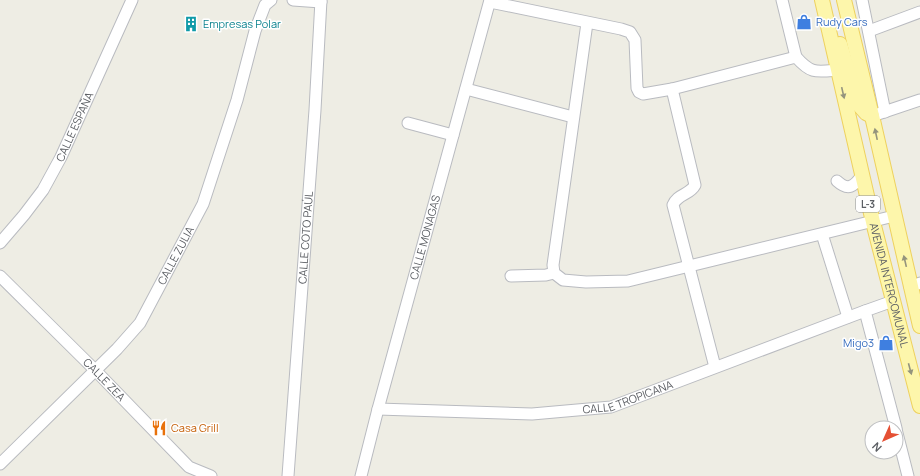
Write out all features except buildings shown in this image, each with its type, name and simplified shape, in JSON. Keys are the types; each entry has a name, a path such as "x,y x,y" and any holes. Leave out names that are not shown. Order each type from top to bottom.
{"main road":[{"name":"AVENIDA INTERCOMUNAL","path":"822,0 873,222 920,406"},
{"name":"AVENIDA INTERCOMUNAL","path":"844,0 879,114 894,216 915,285 920,326"},
{"path":"827,22 840,44 858,104 866,114 879,114"}],"street":[{"name":"CALLE ESPAÑA","path":"0,243 24,216 43,190 57,164 132,0"},
{"name":"CALLE ZULIA","path":"0,464 94,369 117,349 140,323 203,204 237,100 255,31 265,5 271,0"},
{"path":"293,0 321,1"},
{"path":"782,0 796,57 806,73 837,70"},
{"path":"862,0 869,31 879,114 920,100"},
{"name":"CALLE COTO PAÚL","path":"288,476 315,110 321,1"},
{"path":"490,1 630,32 635,40 637,88 639,92 643,94 672,89 796,57"},
{"name":"CALLE MONAGAS","path":"360,476 490,1"},
{"path":"869,31 920,12"},
{"path":"586,23 553,265 554,273 563,280 628,281 894,216"},
{"path":"466,89 573,117"},
{"path":"672,89 695,185 692,190 675,200 673,205 715,367"},
{"path":"408,123 453,135"},
{"path":"837,181 845,187 849,187 857,182 862,175"},
{"path":"822,234 848,317"},
{"path":"511,276 546,275 554,273"},
{"name":"CALLE ZEA","path":"0,276 94,369 188,472 211,476"},
{"name":"CALLE TROPICANA","path":"378,409 532,414 611,407 893,301"},
{"path":"865,311 894,420"},
{"path":"904,460 908,476"}],"place":[{"name":"Rudy Cars","path":"804,22"},
{"name":"Empresas Polar","path":"191,24"},
{"name":"Migo3","path":"886,343"},
{"name":"Casa Grill","path":"159,428"}]}
